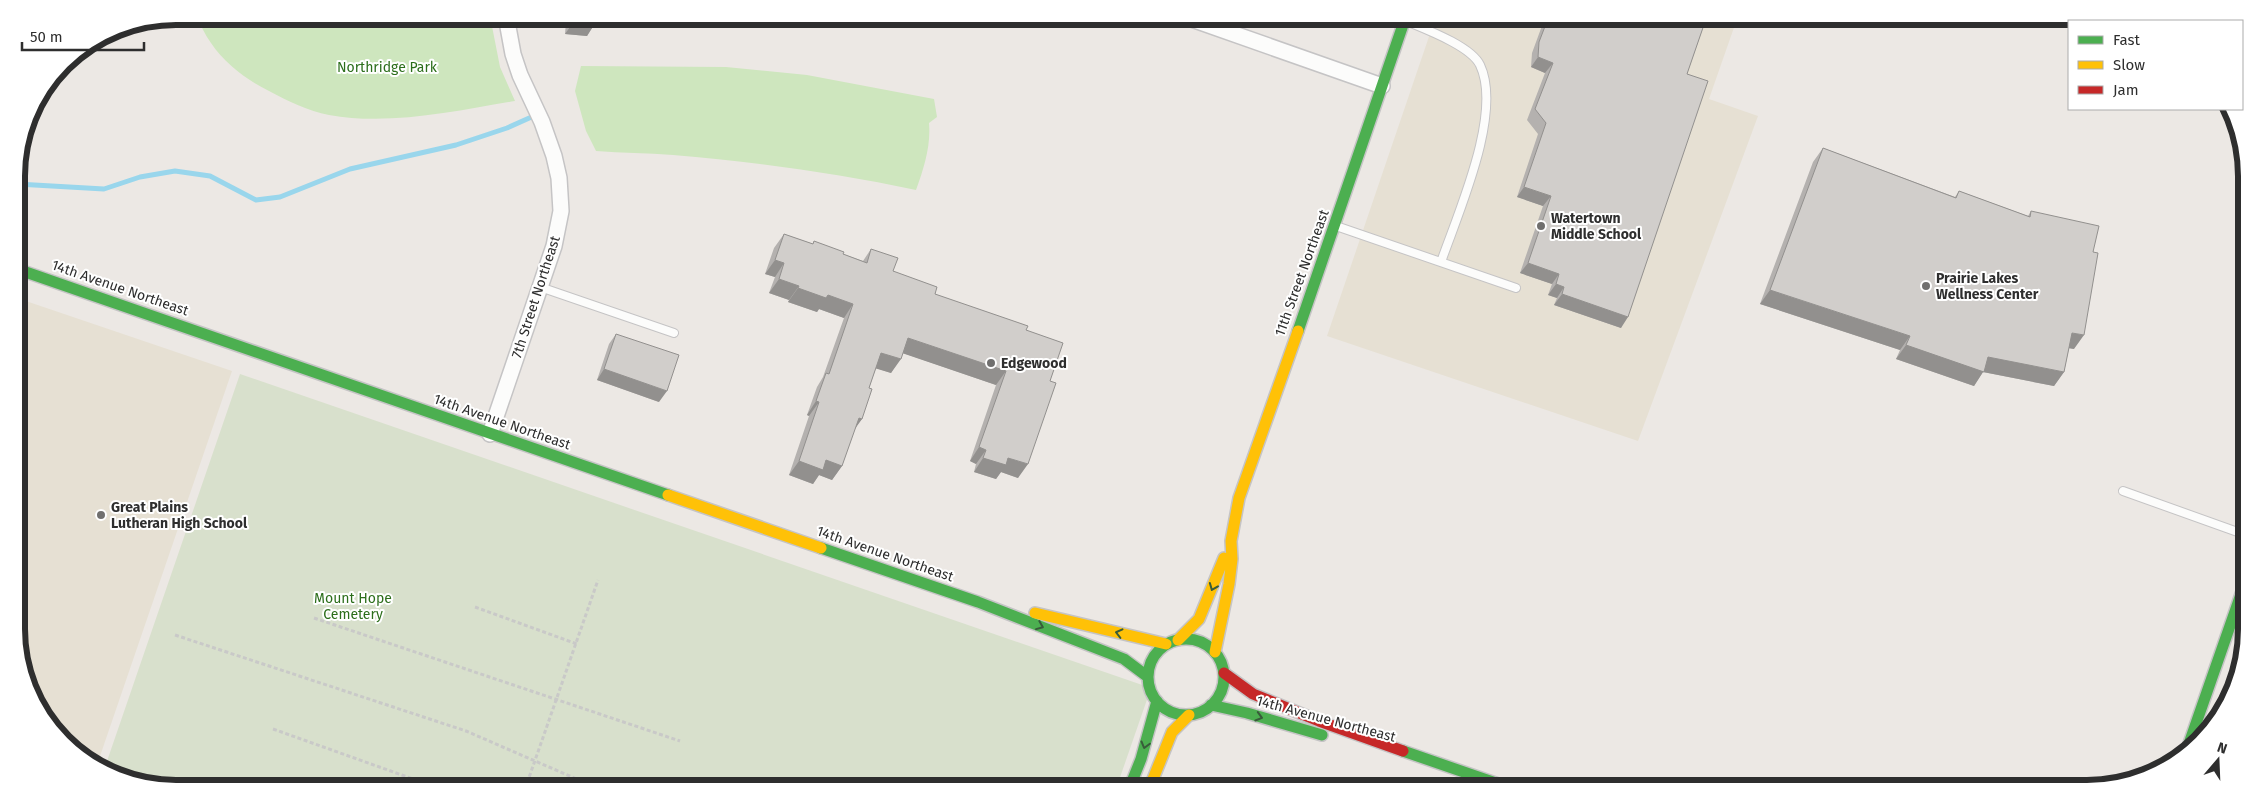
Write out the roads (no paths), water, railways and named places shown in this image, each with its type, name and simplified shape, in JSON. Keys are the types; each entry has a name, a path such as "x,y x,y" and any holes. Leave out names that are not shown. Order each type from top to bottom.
{"main road":[{"name":"11th Street Northeast","path":"1178,640 1199,619 1231,541 1239,498 1260,432 1335,225 1403,25"},
{"name":"14th Avenue Northeast","path":"25,271 490,434 978,602 1124,660 1148,677"},
{"name":"11th Street Northeast","path":"1215,652 1229,584 1232,559 1231,541"},
{"name":"14th Avenue Northeast","path":"978,602 1071,621 1166,644"},
{"path":"2190,740 2238,603"},
{"path":"1178,640 1198,641 1215,652 1221,662 1224,673 1224,685 1219,696 1211,706 1201,712 1177,714 1166,709 1150,689 1148,677 1150,664 1156,653 1166,644 1178,640"},
{"name":"14th Avenue Northeast","path":"1224,673 1253,694 1319,721 1488,780"},
{"path":"1133,780 1141,759 1157,700"},
{"name":"14th Avenue Northeast","path":"1211,706 1246,713 1335,739 1432,761"},
{"path":"1153,780 1172,732 1189,714"}],"street":[{"name":"7th Street Northeast","path":"490,434 540,287 558,228 561,211 559,178 549,138 520,75 513,54 508,25"},
{"path":"1209,25 1382,86"}],"lane":[{"path":"1420,25 1455,42 1480,64 1487,98 1485,128 1479,150 1442,262"},
{"path":"1335,225 1516,288"},
{"path":"540,287 674,333"},
{"path":"2123,491 2238,532"}],"waterway":[{"path":"25,184 104,189 140,177 175,171 210,176 256,200 280,197 350,169 456,145 507,128 536,115"}],"place":[{"name":"Watertown Middle School","path":"1541,226"},
{"name":"Prairie Lakes Wellness Center","path":"1926,286"},
{"name":"Edgewood","path":"991,363"},
{"name":"Great Plains Lutheran High School","path":"101,515"}],"park label":[{"name":"Northridge Park","path":"387,67"},
{"name":"Mount Hope Cemetery","path":"353,606"}]}
